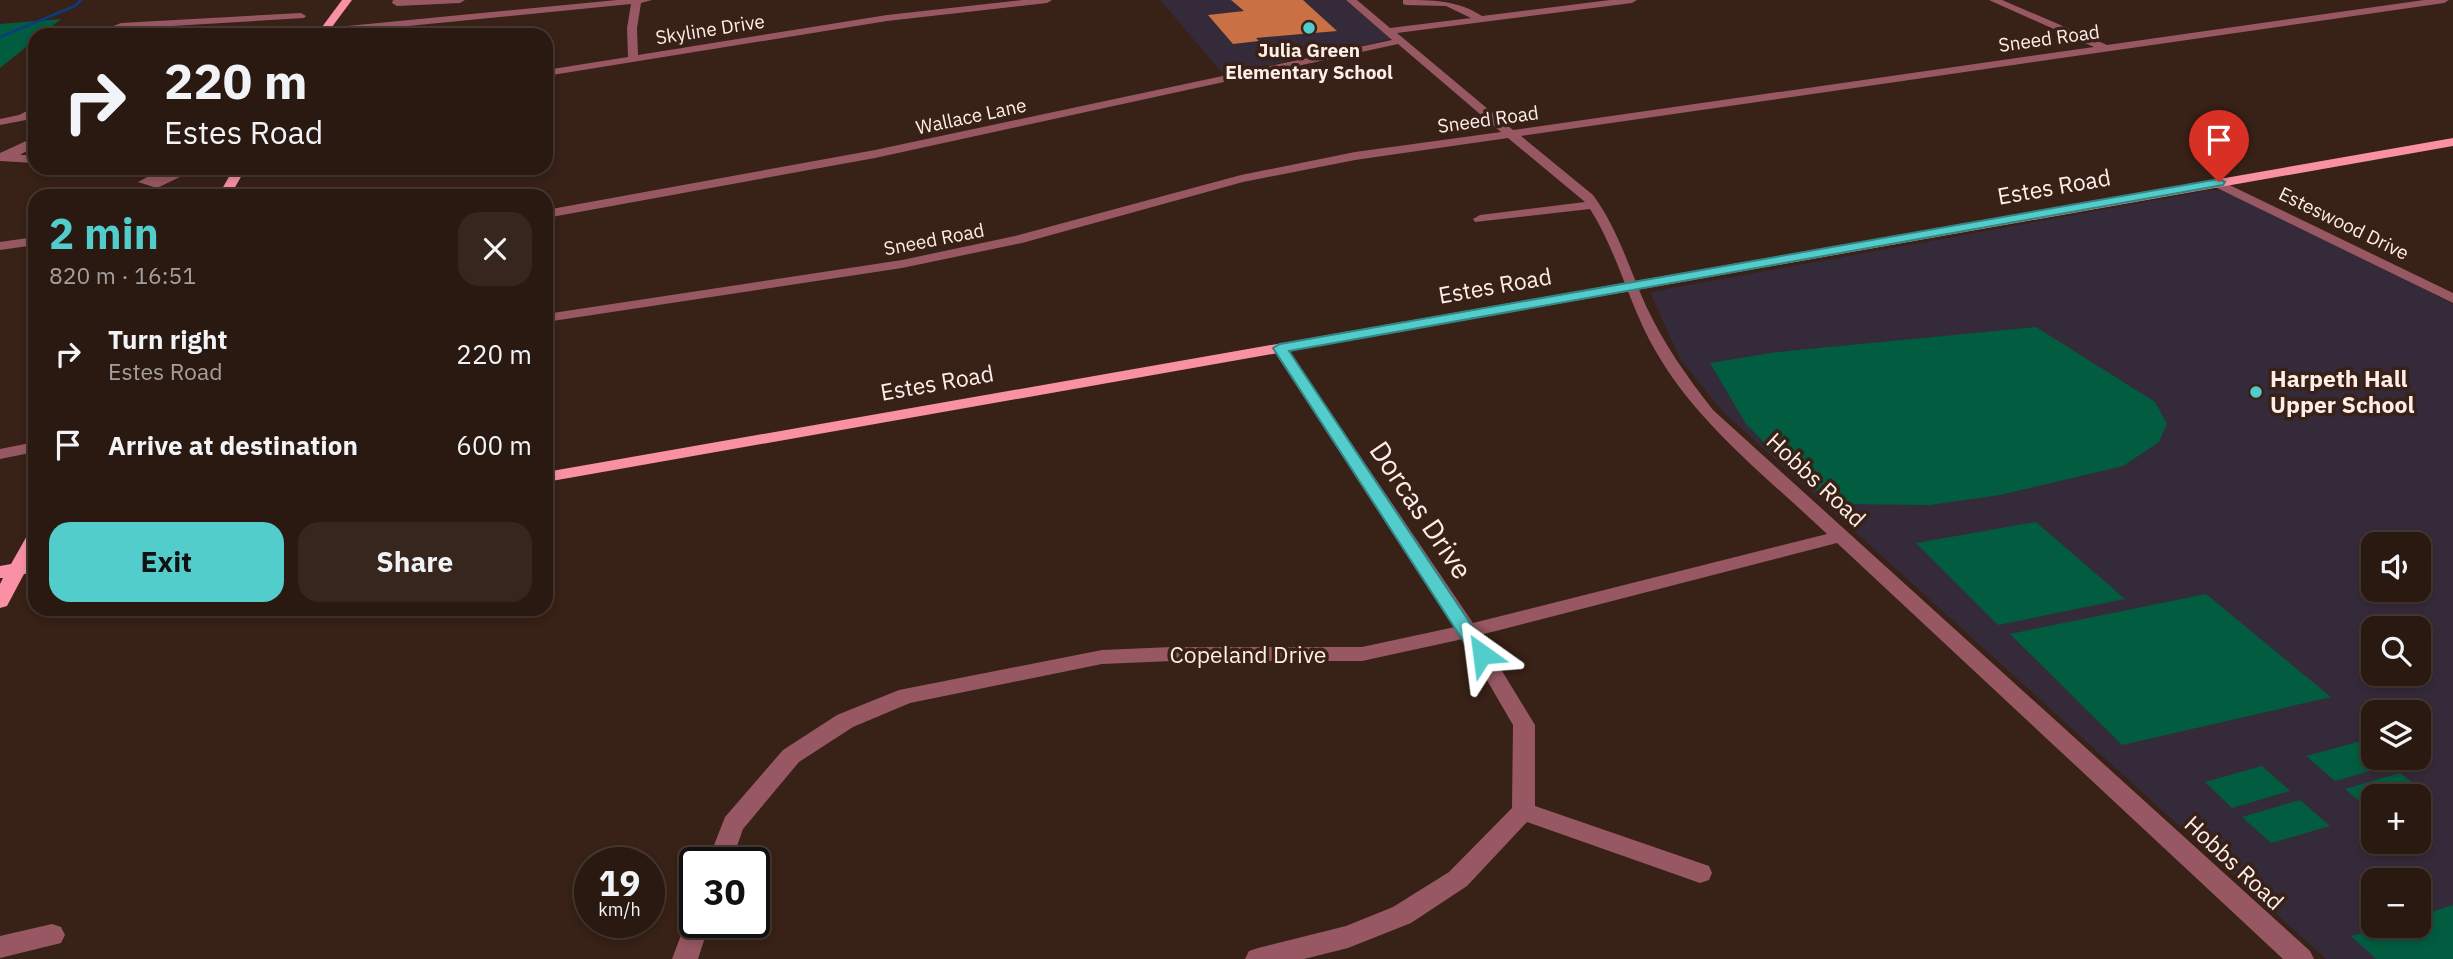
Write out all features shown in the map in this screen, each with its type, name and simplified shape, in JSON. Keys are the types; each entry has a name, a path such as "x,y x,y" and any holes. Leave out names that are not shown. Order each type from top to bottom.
{"main road":[{"path":"326,28 346,0"},
{"name":"Estes Road","path":"553,476 2453,142"},
{"path":"0,572 27,568"},
{"path":"0,601 27,568"}],"street":[{"path":"398,0 397,4 408,5 460,0"},
{"path":"373,28 648,0"},
{"name":"Skyline Drive","path":"553,72 887,18 1047,0"},
{"name":"Hobbs Road","path":"1351,0 1512,132 1593,205 1605,219 1657,345 1678,379 1707,412 2301,959"},
{"name":"Wallace Lane","path":"553,213 874,154 1479,19 1632,0"},
{"path":"1994,0 2105,48"},
{"name":"Sneed Road","path":"553,317 902,264 1017,240 1277,170 1512,132 2444,0"},
{"path":"1406,2 1449,1 1471,9 1479,19"},
{"path":"633,59 632,29 636,2"},
{"path":"153,28 181,22 195,24 301,16"},
{"path":"0,113 28,111"},
{"path":"0,122 28,114"},
{"path":"3,157 28,144"},
{"path":"3,157 28,159"},
{"name":"Esteswood Drive","path":"2217,183 2453,299"},
{"path":"1480,219 1593,205"},
{"path":"0,246 28,242"},
{"name":"Dorcas Drive","path":"1280,348 1468,631 1524,725 1523,811"},
{"path":"0,454 28,448"},
{"name":"Copeland Drive","path":"725,847 733,824 792,756 845,721 906,696 1102,657 1362,654 1468,631 1841,536"},
{"path":"1258,959 1348,937 1402,915 1458,879 1523,811 1700,873"},
{"path":"0,947 52,935"},
{"path":"685,959 692,938"}],"shaded area":[{"path":"1160,0 1345,0 1391,39 1224,75"},
{"path":"2211,190 2224,191 2295,224 2453,304 2453,959 2326,959 1723,412 1680,359 1650,292"}],"green space":[{"path":"61,19 50,28 28,28 28,46 0,68 0,24"},
{"path":"2036,327 2155,402 2167,424 2159,442 2123,466 2000,495 1930,505 1836,504 1798,477 1746,424 1710,363 1777,352"},
{"path":"2036,522 2125,599 1998,625 1916,543"},
{"path":"2206,594 2331,697 2122,745 2010,634"},
{"path":"2361,741 2361,770 2373,770 2335,781 2306,756"},
{"path":"2262,766 2290,791 2232,808 2205,782"},
{"path":"2400,773 2414,784 2362,784"},
{"path":"2361,784 2361,803 2345,789"},
{"path":"2300,800 2330,826 2271,843 2242,817"},
{"path":"2453,905 2453,959 2376,959 2351,936 2361,933 2361,938 2431,938 2431,912"}],"building":[{"name":"Julia Green Elementary School","path":"1231,0 1303,0 1337,31 1256,38 1259,41 1233,44 1208,15 1244,11"}],"waterway":[{"path":"0,37 75,6 81,0"}],"place":[{"name":"Julia Green Elementary School","path":"1309,28"},
{"name":"Harpeth Hall Upper School","path":"2256,392"}],"route":[{"path":"1482,654 1280,348 2219,182"}]}
